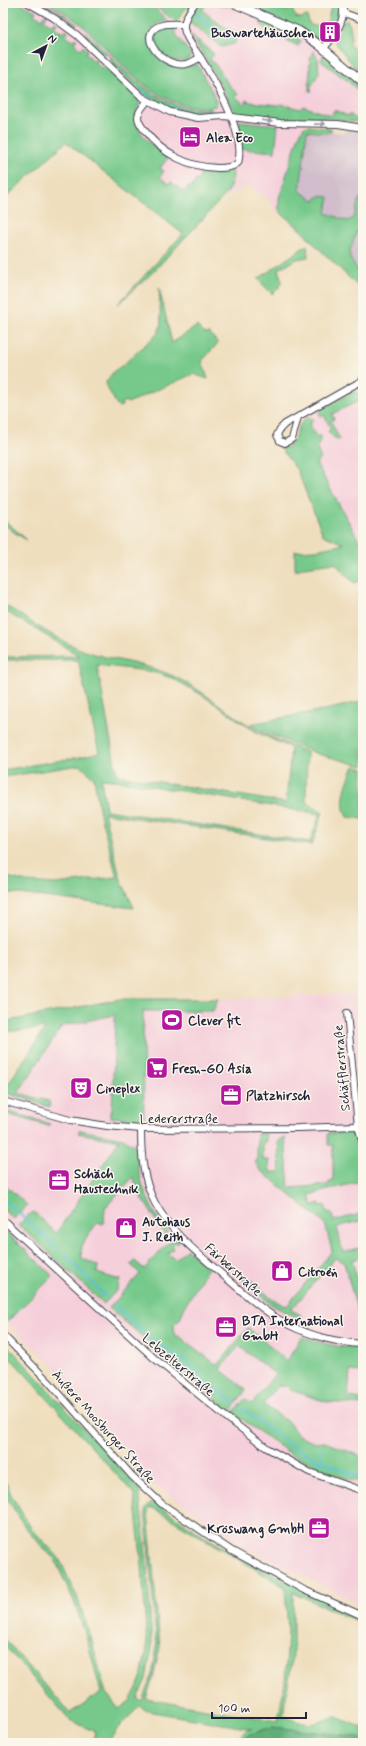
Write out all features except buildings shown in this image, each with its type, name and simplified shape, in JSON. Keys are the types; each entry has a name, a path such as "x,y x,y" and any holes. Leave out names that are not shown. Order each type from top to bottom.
{"main road":[{"path":"233,3 289,26 308,37 324,48 363,82"}],"street":[{"path":"28,3 54,18 77,35 128,85 147,101 163,109 184,116 198,118 220,116 280,124 338,124 363,128"},
{"path":"324,48 334,35 344,13 342,3"},
{"path":"147,101 138,117 140,123 155,142 171,155 200,166 228,167 235,165 238,162 237,140 231,117 220,91 188,39 184,24 192,7"},
{"path":"344,13 363,20"},
{"path":"184,24 163,24 156,28 151,36 152,48 162,59 180,65 188,64 200,58"},
{"path":"298,417 363,380"},
{"name":"Schäfflerstraße","path":"348,1013 358,1126 363,1144"},
{"name":"Ledererstraße","path":"3,1101 70,1120 107,1126 141,1129 358,1126"},
{"name":"Färberstraße","path":"141,1129 142,1158 146,1182 161,1213 175,1231 268,1313 299,1329 333,1339 363,1344"},
{"name":"Lebzelterstraße","path":"3,1220 149,1353 226,1417 267,1448 309,1472 363,1491"},
{"name":"Äußere Moosburger Straße","path":"3,1335 49,1382 132,1476 162,1504 244,1557 304,1590 363,1616"}],"shaded area":[{"path":"9,3 151,3 190,34 192,13 200,3 221,3 286,28 309,41 363,88 363,123 338,119 308,118 298,138 279,198 279,210 277,212 267,198 248,186 219,201 172,201"},
{"path":"305,127 332,128 333,132 344,133 347,128 363,132 363,291 279,211"},
{"path":"363,385 363,543 351,547 298,426 309,416"},
{"path":"335,994 363,995 363,1606 249,1549 153,1484 60,1373 3,1319 3,1090 45,1027 120,999 218,999"}],"green space":[{"path":"3,3 19,3 36,11 34,15 42,19 44,15 47,17 44,20 52,25 54,22 57,23 54,27 63,33 66,30 68,32 66,35 72,41 75,38 77,39 74,43 81,49 84,46 88,50 85,53 93,60 96,57 98,59 95,62 101,68 104,65 139,98 136,116 139,129 152,145 168,158 160,168 164,171 160,177 169,184 171,182 184,192 188,186 191,188 196,180 198,181 203,168 232,169 233,177 228,192 152,273 117,305 183,234 66,142 3,200"},
{"path":"43,3 47,4 56,9 77,25 70,25 69,24 71,21 62,14 59,17 57,16 59,12 52,7 50,11 47,9 48,6"},
{"path":"50,3 149,3 168,21 155,26 148,39 155,54 166,63 173,65 181,66 197,64 213,93 217,105 207,108 180,104 149,88 122,65 81,24"},
{"path":"151,3 190,3 176,22"},
{"path":"200,3 208,3 202,10 221,25 239,34 234,44 221,47 190,22 192,13"},
{"path":"208,3 221,3 228,7"},
{"path":"241,3 268,3 286,11 291,4 295,6 293,12 296,17 301,18 307,16 310,25 325,27 332,3 339,5 341,8 333,31 330,30 328,33 331,35 320,40"},
{"path":"260,18 283,27 293,33 301,41 298,46 261,25"},
{"path":"347,20 351,32 350,45 361,58 363,75 355,68 335,42 343,22"},
{"path":"173,26 177,36 192,56 186,61 176,61 166,57 158,49 153,39 153,35 156,31 162,27"},
{"path":"85,32 141,85 157,96 173,104 191,108 211,109 213,113 206,114 206,110 199,110 199,114 172,108 149,96 139,89 109,61 111,58 105,52 102,55 87,40"},
{"path":"190,34 214,54 210,59 234,91 238,94 236,97 244,104 247,100 250,102 281,104 300,109 303,106 331,116 334,110 348,116 349,114 363,123 338,119 308,118 306,121 280,121 235,113 217,78"},
{"path":"313,51 318,59 319,73 310,88 312,91 309,91 310,59"},
{"path":"327,55 363,88 363,94 321,61 322,57"},
{"path":"239,121 278,125 275,152 241,149 236,124"},
{"path":"308,126 332,129 327,133 307,131 300,191 313,200 316,200 319,196 329,197 326,213 347,221 354,218 359,199 362,198 363,194 363,206 358,222 359,225 350,251 350,258 363,279 363,293 357,285 309,239 301,229 279,210 279,198 298,138 303,128"},
{"path":"215,134 220,139 215,144 210,139"},
{"path":"307,245 308,257 297,259 278,269 282,281 278,289 272,294 258,279"},
{"path":"159,288 172,343 197,326 205,334 209,333 218,343 202,361 208,379 193,374 130,402 127,403 126,401 121,403 122,406 118,407 107,387 106,382 114,371 123,365 158,333 161,325"},
{"path":"352,392 357,392 363,399 363,404 361,400 332,414 334,419 331,421 340,440 333,437 329,433 328,431 331,429 324,415 321,417 319,412"},
{"path":"309,416 313,421 309,423 316,437 320,435 321,437 317,449 321,459 316,463 361,544 363,543 363,580 354,583 335,563 304,567 295,571 295,551 316,550 344,544 323,535 297,470 279,446 285,448 291,444 299,426"},
{"path":"3,519 27,540 15,533 3,523"},
{"path":"3,604 53,636 85,651 152,668 173,676 202,692 254,728 277,740 307,752 306,801 323,812 312,845 104,813 121,880 134,908 3,892 3,876 27,882 55,884 117,877 100,814 94,778 80,765 3,777 3,770 80,757 99,752 78,660 3,660 3,657 80,656 3,609","holes":["97,665 148,671 172,678 202,695 256,732 291,748 286,803 117,775","101,779 115,780 320,814 310,842 106,810"]},
{"path":"363,701 363,766 318,754 267,733 250,724 334,708"},
{"path":"354,766 363,769 363,819 347,817 344,811 343,805 345,792"},
{"path":"120,999 218,999 213,1011 143,1011 144,1120 110,1117 110,1111 112,1111 115,1015 62,1026 18,1093 49,1101 50,1107 3,1092 45,1028 3,1032 3,1022"},
{"path":"3,1110 50,1124 49,1126 3,1113"},
{"path":"341,1129 353,1132 360,1142 363,1158 363,1188 360,1189 358,1182 309,1195 312,1205 320,1203 320,1206 325,1205 327,1213 331,1212 334,1221 363,1213 361,1221 337,1227 343,1252 363,1247 363,1257 352,1260 361,1293 363,1292 363,1331 344,1263 335,1258 291,1310 301,1315 299,1319 272,1305 243,1281 246,1276 273,1300 287,1306 332,1251 325,1224 259,1169 255,1163 257,1160 257,1134 266,1134 266,1141 263,1142 263,1160 269,1160 270,1172 280,1172 278,1141 285,1137 289,1188 328,1185 329,1182 333,1182 333,1145 328,1145 328,1133 337,1133"},
{"path":"80,1130 123,1138 137,1147 137,1158 141,1181 145,1192 155,1214 169,1232 165,1235 139,1193 133,1177 105,1208 104,1223 102,1224 98,1222 83,1243 81,1253 82,1258 98,1266 97,1273 120,1280 117,1290 104,1304 19,1225 27,1216 34,1212 56,1233 119,1141 78,1133"},
{"path":"3,1183 27,1205 14,1219 3,1210"},
{"path":"3,1229 53,1276 7,1322 3,1319"},
{"path":"174,1237 179,1241 178,1244 175,1242 172,1245 174,1248 168,1253 175,1260 187,1249 208,1268 185,1306 180,1319 174,1325 173,1330 175,1335 180,1337 217,1365 248,1328 287,1361 301,1337 336,1346 363,1348 363,1372 350,1371 348,1397 363,1399 363,1405 327,1402 290,1390 285,1385 283,1387 278,1386 263,1404 289,1423 297,1434 305,1439 315,1443 325,1442 363,1457 363,1483 338,1476 291,1454 234,1414 233,1412 245,1399 252,1404 275,1374 239,1346 220,1369 246,1390 231,1410 228,1410 109,1308 140,1274 131,1265 135,1261 144,1269"},
{"path":"3,1340 139,1489 147,1565 152,1647 146,1679 137,1699 142,1701 152,1674 157,1647 145,1510 150,1503 154,1502 202,1535 251,1563 343,1610 363,1618 363,1623 293,1592 293,1654 283,1716 309,1724 320,1722 334,1716 363,1728 363,1738 272,1727 248,1735 240,1743 233,1743 245,1731 252,1729 147,1711 140,1706 118,1728 108,1743 92,1743 95,1732 70,1720 3,1644 3,1637 70,1713 101,1692 86,1636 73,1599 55,1560 27,1530 5,1495 3,1480 8,1485 10,1493 31,1528 59,1558 77,1597 90,1634 106,1693 119,1709 130,1701 137,1688 141,1678 147,1647 142,1566 134,1494 17,1365 3,1352","holes":["151,1507 285,1587 288,1632 285,1682 278,1721 146,1699 154,1674 160,1647 148,1511"]},
{"path":"272,1727 359,1737 363,1738 363,1743 240,1743 248,1735"}],"waterway":[{"path":"35,3 69,24 104,57"},
{"path":"184,3 215,30 228,38 236,40"},
{"path":"138,89 150,98"},
{"path":"161,104 181,112"},
{"path":"188,113 206,114"},
{"path":"280,122 281,116"},
{"path":"3,1199 57,1248"},
{"path":"65,1255 106,1297"},
{"path":"116,1306 144,1333 187,1363 204,1380 234,1403"},
{"path":"241,1408 290,1445 323,1462 363,1478"},
{"path":"320,1450 322,1460"},
{"path":"362,1477 363,1471"}],"place":[{"name":"Buswartehäuschen","path":"330,32"},
{"name":"Alea Eco","path":"190,137"},
{"name":"Clever fit","path":"172,1020"},
{"name":"Fresh-GO Asia","path":"157,1068"},
{"name":"Cineplex","path":"81,1088"},
{"name":"Platzhirsch","path":"231,1095"},
{"name":"Schäch Haustechnik","path":"59,1180"},
{"name":"Autohaus J. Reith","path":"126,1228"},
{"name":"Citroën","path":"282,1271"},
{"name":"BTA International GmbH","path":"226,1327"},
{"name":"Kröswang GmbH","path":"319,1528"}]}
